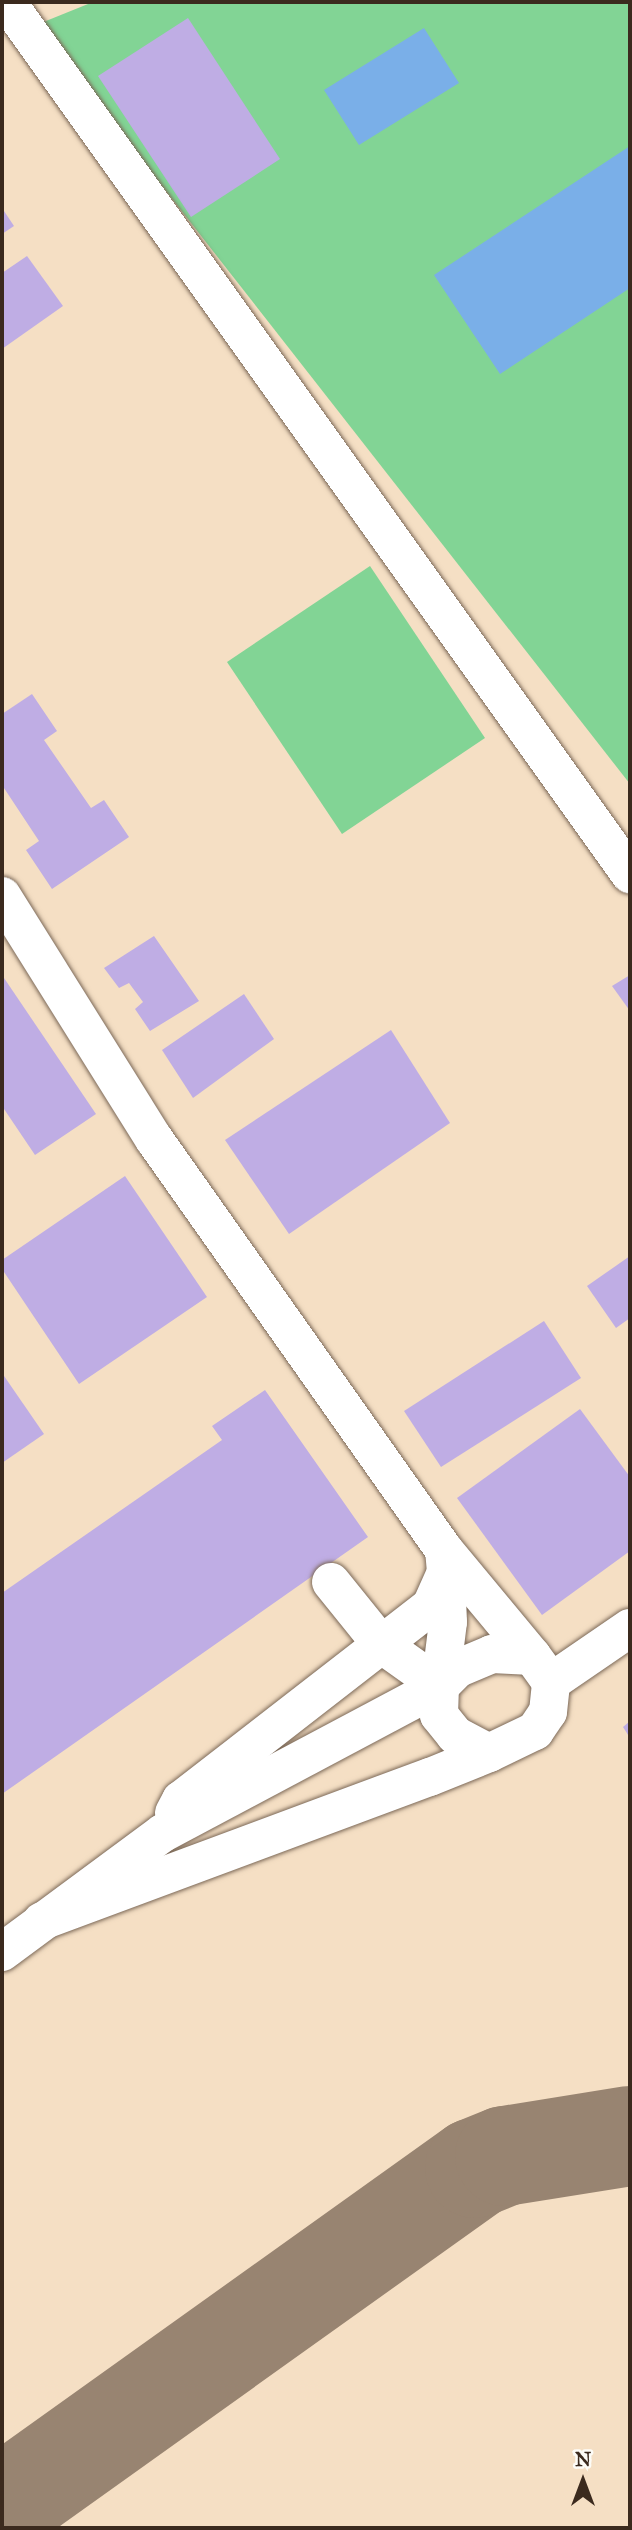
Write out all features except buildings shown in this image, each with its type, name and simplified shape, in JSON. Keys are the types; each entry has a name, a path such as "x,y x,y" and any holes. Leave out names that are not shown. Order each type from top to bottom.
{"lane":[{"path":"7,2 630,874"},
{"path":"2,896 154,1139 445,1561 541,1669 548,1712 535,1731 489,1753 42,1921"},
{"path":"163,1833 181,1800 431,1606 445,1561"},
{"path":"445,1561 448,1622 439,1715 455,1735 489,1753"},
{"path":"331,1582 381,1644 440,1686"},
{"path":"2,1952 163,1833 440,1686 457,1669 492,1654 541,1669 630,1628"}],"green space":[{"path":"93,2 630,2 630,784 36,25"},
{"path":"370,566 485,738 342,834 227,662"}],"water":[{"path":"424,28 459,83 359,145 324,90"},
{"path":"630,146 630,288 500,374 434,275"}],"taxiway":[{"path":"2,2506 475,2168 505,2156 630,2136"}]}
